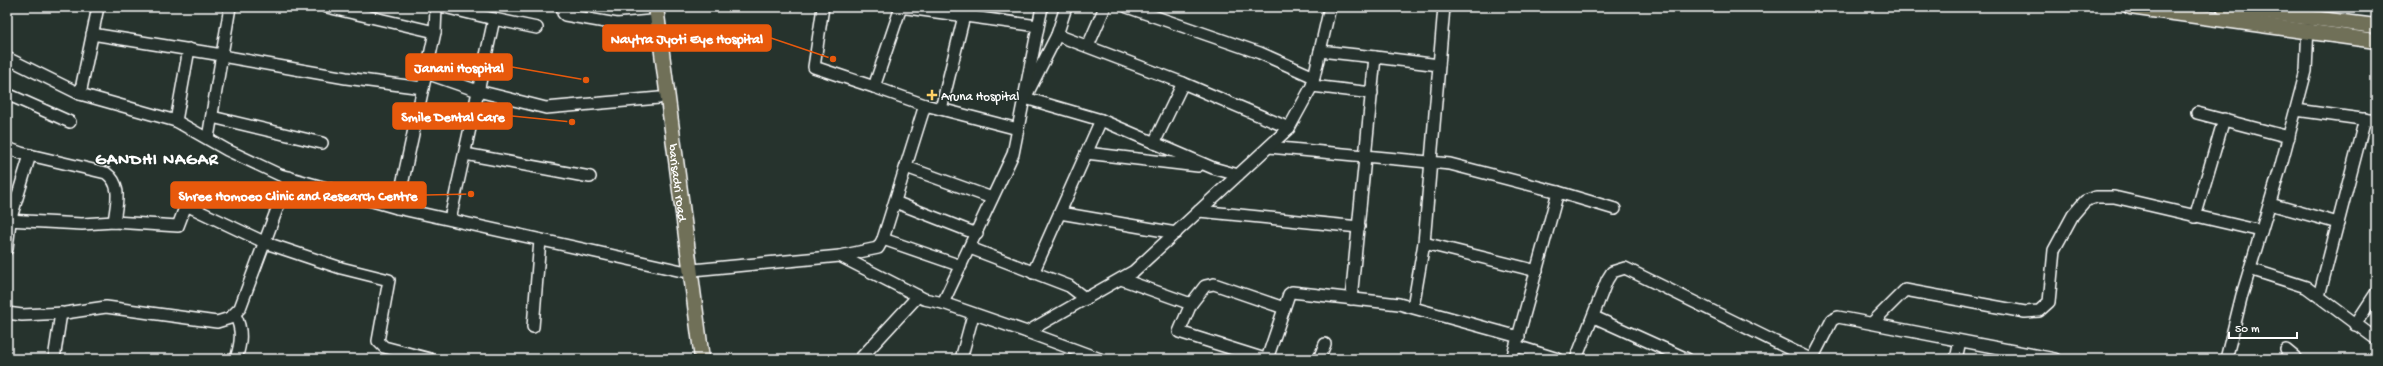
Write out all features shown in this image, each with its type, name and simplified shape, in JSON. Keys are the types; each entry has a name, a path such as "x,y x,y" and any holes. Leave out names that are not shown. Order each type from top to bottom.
{"main road":[{"name":"barisadri road","path":"656,7 663,105"},
{"path":"2130,7 2250,13"},
{"path":"2224,7 2376,41"},
{"name":"barisadri road","path":"650,14 686,271 702,359"},
{"path":"2308,25 2376,26"},
{"name":"barisadri road","path":"686,271 693,359"}],"street":[{"path":"80,94 98,7"},
{"path":"208,138 230,7"},
{"path":"327,7 435,32"},
{"path":"397,208 435,32 436,7"},
{"path":"444,7 537,28"},
{"path":"563,7 563,13 565,15 617,24 650,14"},
{"path":"823,7 814,67 925,105 1018,129"},
{"path":"874,87 906,7 1038,26"},
{"path":"943,303 977,234 1013,154 1042,7"},
{"path":"1025,98 1057,35 1066,7"},
{"path":"1088,46 1105,7"},
{"path":"1127,7 1260,53 1313,81 1372,92"},
{"path":"1027,332 1134,271 1289,128 1313,81 1330,7"},
{"path":"1413,307 1424,243 1444,7"},
{"path":"941,109 964,16"},
{"path":"450,220 494,19"},
{"path":"2226,359 2306,72 2308,25"},
{"path":"92,34 189,49 346,78 423,88"},
{"path":"1057,35 1183,83 1289,128"},
{"path":"176,121 189,49"},
{"path":"1320,51 1439,65"},
{"path":"1351,299 1375,57"},
{"path":"7,58 80,94 176,121 227,150 289,177 397,208 686,271 840,256 878,248 884,239 925,105"},
{"path":"426,73 478,91 546,108 663,105"},
{"path":"1154,143 1183,83"},
{"path":"7,94 70,122"},
{"path":"1025,98 1101,120 1213,168"},
{"path":"2296,110 2373,119 2338,223 2319,296"},
{"path":"2197,113 2289,137"},
{"path":"212,117 322,143"},
{"path":"2196,217 2224,119"},
{"path":"1033,272 1101,120"},
{"path":"1270,146 1450,164 1558,192 1615,209"},
{"path":"7,148 106,173 111,176 116,181 118,190 114,222"},
{"path":"1086,153 1213,168 1238,174"},
{"path":"465,154 590,177"},
{"path":"7,249 8,221 30,155"},
{"path":"906,167 992,198"},
{"path":"7,313 22,315 61,313 106,307 217,322 235,315 240,308 266,243 289,177"},
{"path":"1512,359 1558,192"},
{"path":"1872,324 1905,290 2025,312 2039,311 2049,302 2054,250 2073,215 2085,201 2096,197 2114,197 2261,231"},
{"path":"895,202 977,234"},
{"path":"2270,204 2338,223"},
{"path":"8,221 82,224 114,222 178,226 186,205 266,243 341,268 389,280 378,341 384,347 411,357 430,359"},
{"path":"1199,211 1359,227"},
{"path":"1060,213 1176,233"},
{"path":"884,239 961,266"},
{"path":"533,327 540,240"},
{"path":"1424,243 1536,271"},
{"path":"970,248 1068,286 1086,298"},
{"path":"840,256 918,296 1027,332 1100,359"},
{"path":"1576,359 1610,276 1619,269 1624,268 1811,359 1833,318 1960,340 2055,359"},
{"path":"2250,269 2306,287 2354,325 2376,339"},
{"path":"1121,279 1191,304"},
{"path":"1284,308 1214,284 1204,286 1191,304 1179,332 1266,359 1291,292 1399,304 1413,307 1517,341 1558,359"},
{"path":"2354,325 2376,293"},
{"path":"860,359 918,296"},
{"path":"54,359 61,313"},
{"path":"235,315 240,325 241,339 236,359"},
{"path":"960,359 973,315"},
{"path":"1594,317 1687,359"},
{"path":"1956,359 1960,340"},
{"path":"1319,359 1325,344"},
{"path":"2286,350 2297,359"}],"place":[{"name":"Naytra Jyoti Eye Hospital","path":"833,59"},
{"name":"Janani Hospital","path":"586,80"},
{"name":"Aruna Hospital","path":"932,95"},
{"name":"Smile Dental Care","path":"572,122"},
{"name":"Shree Homoeo Clinic and Research Centre","path":"471,194"}],"district":[{"name":"GANDHI NAGAR","path":"157,158"}]}
